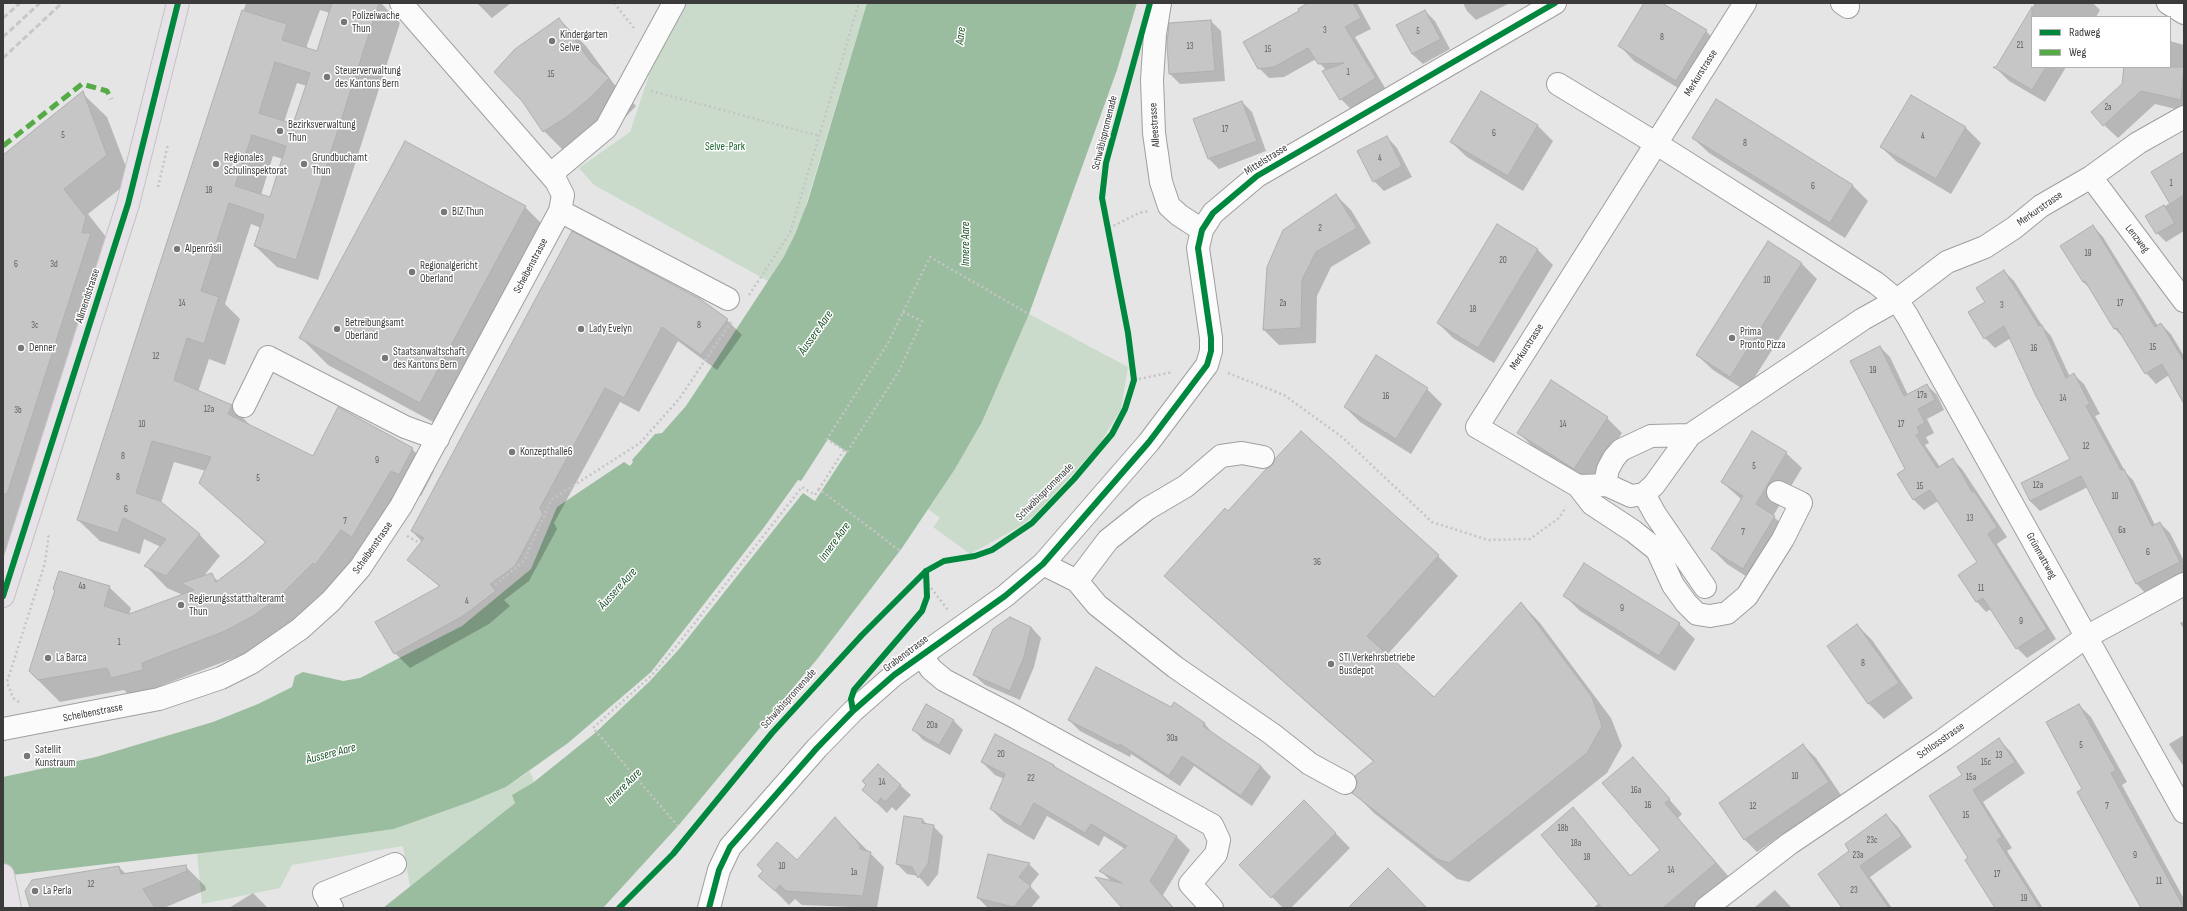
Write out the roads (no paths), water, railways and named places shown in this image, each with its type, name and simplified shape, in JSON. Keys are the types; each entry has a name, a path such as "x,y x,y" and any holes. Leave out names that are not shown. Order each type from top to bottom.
{"main road":[{"name":"Allmendstrasse","path":"3,593 128,204 178,3"}],"street":[{"name":"Scheibenstrasse","path":"3,729 158,699 220,678 251,663 300,629 331,601 360,568 389,526 438,439 560,211 563,195 561,188 551,174 401,3"},
{"path":"551,174 606,128 674,3"},
{"name":"Alleestrasse","path":"1160,3 1155,34 1152,80 1154,133 1161,182 1169,206 1179,216 1202,230"},
{"name":"Mittelstrasse","path":"1149,442 1207,365 1211,351 1211,338 1198,262 1198,248 1202,230 1213,213 1225,200 1257,176 1555,3"},
{"name":"Merkurstrasse","path":"1578,486 1477,427 1745,3"},
{"path":"2168,3 2184,13"},
{"path":"1558,84 1657,144 1869,279 1897,300"},
{"name":"Merkurstrasse","path":"1644,494 1654,485 1690,435 1863,319 1897,300 1947,262 1985,247 2014,228 2041,206 2091,177 2138,143 2184,117"},
{"name":"Lenzweg","path":"2091,177 2184,300"},
{"path":"560,211 736,304"},
{"name":"Grünmattweg","path":"1897,300 1908,317 2184,812"},
{"path":"244,406 268,357 405,427 438,439"},
{"path":"333,373 407,414 438,439"},
{"path":"1607,485 1606,478 1608,469 1614,458 1621,450 1651,436 1690,435"},
{"name":"Grabenstrasse","path":"710,908 719,870 735,842 827,737 872,694 921,654 1005,596 1043,564 1149,442"},
{"path":"1077,581 1108,540 1147,510 1186,486 1221,456 1242,453 1263,457"},
{"path":"1578,486 1607,485 1632,496 1644,494 1655,514 1704,587"},
{"path":"1578,486 1592,504 1633,531 1657,550 1673,585 1686,603 1697,614 1710,616 1727,613 1747,596 1783,539 1801,503 1778,492"},
{"path":"1043,564 1077,581 1097,605 1175,668 1272,734 1310,764 1345,783"},
{"name":"Schlossstrasse","path":"1706,908 1789,844 1943,740 2086,637 2184,584"},
{"name":"Grabenstrasse","path":"921,654 931,669 944,680 1212,825 1219,840 1216,854 1190,884 1212,908"},
{"path":"332,908 324,893 395,864"}],"water":[{"path":"867,3 1137,3 1117,70 1029,314 982,422 955,469 902,548 818,658 678,826 603,908 383,908 515,803 512,795 534,782 595,733 650,681 680,648 803,493 815,501 847,452 828,439 801,481 798,480 765,526 651,672 568,743 506,787 470,802 394,829 314,840 3,876 3,777 96,757 213,722 258,704 292,687 295,676 303,672 343,681 360,678 462,626 531,569 557,507 624,462 630,466 633,462 632,460 655,434 662,433 686,406 783,258 795,234 808,201"}],"railway":[{"path":"3,18 20,3"},
{"path":"3,37 40,3"},
{"path":"3,58 62,3"}],"place":[{"name":"Polizeiwache Thun","path":"344,22"},
{"name":"Kindergarten Selve","path":"552,41"},
{"name":"Steuerverwaltung des Kantons Bern","path":"327,77"},
{"name":"Bezirksverwaltung Thun","path":"280,131"},
{"name":"Regionales Schulinspektorat","path":"216,164"},
{"name":"Grundbuchamt Thun","path":"304,164"},
{"name":"BIZ Thun","path":"444,212"},
{"name":"Alpenrösli","path":"177,249"},
{"name":"Regionalgericht Oberland","path":"412,272"},
{"name":"Betreibungsamt Oberland","path":"337,329"},
{"name":"Lady Evelyn","path":"581,329"},
{"name":"Prima Pronto Pizza","path":"1732,338"},
{"name":"Denner","path":"21,348"},
{"name":"Staatsanwaltschaft des Kantons Bern","path":"385,358"},
{"name":"Konzepthalle6","path":"512,452"},
{"name":"Regierungsstatthalteramt Thun","path":"181,605"},
{"name":"La Barca","path":"48,658"},
{"name":"STI Verkehrsbetriebe Busdepot","path":"1331,664"},
{"name":"Satellit Kunstraum","path":"27,756"},
{"name":"La Perla","path":"35,891"}],"water label":[{"name":"Aare","path":"961,36"},
{"name":"Innere Aare","path":"966,244"},
{"name":"Äussere Aare","path":"816,333"},
{"name":"Innere Aare","path":"835,542"},
{"name":"Äussere Aare","path":"618,589"},
{"name":"Äussere Aare","path":"331,754"},
{"name":"Innere Aare","path":"624,787"}],"park label":[{"name":"Selve-Park","path":"725,147"}]}
